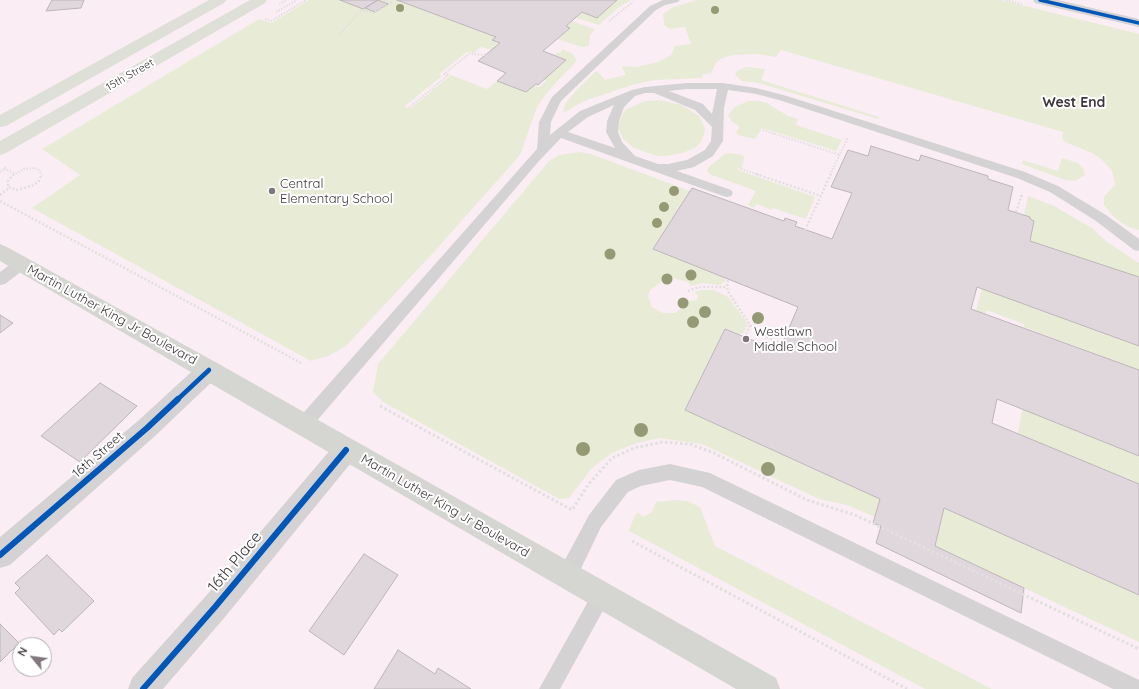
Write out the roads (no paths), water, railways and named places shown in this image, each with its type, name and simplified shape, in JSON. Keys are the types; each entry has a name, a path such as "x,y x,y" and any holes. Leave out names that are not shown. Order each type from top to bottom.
{"main road":[{"name":"15th Street","path":"0,122 219,0"},
{"name":"15th Street","path":"0,149 260,0"},
{"name":"Martin Luther King Jr Boulevard","path":"0,252 210,370 346,450 764,689"}],"street":[{"path":"1040,0 1139,23"},
{"name":"16th Street","path":"0,555 147,428 210,370"},
{"name":"16th Place","path":"142,689 215,607 346,450"}],"lane":[{"path":"543,150 545,122 556,98 653,8 662,3 675,0"},
{"path":"303,425 559,133 584,114 632,93 652,89 687,86 723,86 783,98 1021,175 1054,189 1101,218 1139,246"},
{"path":"648,165 668,168 690,164 709,153 717,141 718,108 723,86"},
{"path":"652,89 699,107 718,127"},
{"path":"632,93 619,106 613,120 612,132 617,144 634,160"},
{"path":"559,133 727,193"},
{"path":"0,280 21,264"},
{"path":"567,576 595,522 622,486 639,478 670,472 704,479 1135,689"},
{"path":"548,689 602,596"}],"place":[{"name":"Central Elementary School","path":"272,191"},
{"name":"Westlawn Middle School","path":"746,339"}],"district":[{"name":"West End","path":"1074,103"}]}
